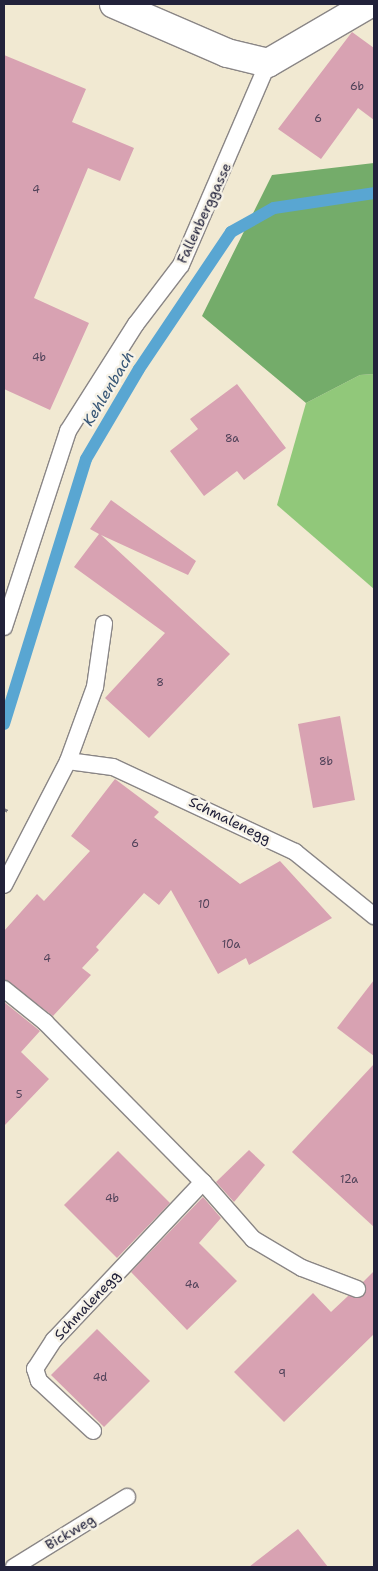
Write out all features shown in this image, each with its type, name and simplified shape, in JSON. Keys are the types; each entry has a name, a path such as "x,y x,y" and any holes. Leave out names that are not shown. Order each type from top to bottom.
{"street":[{"path":"114,4 227,53 268,63 369,4"}],"lane":[{"name":"Fallenberggasse","path":"4,627 68,431 136,324 181,265 268,63"},
{"path":"4,885 68,761 95,687 104,624"},
{"name":"Schmalenegg","path":"68,761 113,767 150,782 295,852 374,916"},
{"path":"4,990 45,1022 203,1182 252,1239 302,1268 357,1289"},
{"name":"Schmalenegg","path":"93,1431 39,1381 35,1369 54,1340 203,1182"},
{"name":"Bickweg","path":"14,1567 127,1497"}],"green space":[{"path":"374,163 374,374 360,375 306,403 202,316 272,175"},
{"path":"374,374 374,589 277,505 306,403 360,375"}],"building":[{"path":"352,32 374,48 374,120 358,108 321,159 278,129"},
{"path":"4,55 86,89 72,122 134,148 120,181 88,168 34,298 89,323 50,410 4,389"},
{"path":"237,384 286,448 244,480 237,471 204,496 170,451 198,429 190,419"},
{"path":"111,500 196,561 188,575 101,535 230,654 149,738 105,698 165,633 74,567 99,534 90,529"},
{"path":"340,716 355,800 313,808 298,724"},
{"path":"115,779 159,812 154,817 240,884 280,861 332,918 249,965 246,958 218,974 171,890 159,905 144,893 96,947 99,950 82,968 91,975 53,1016 4,979 4,931 37,894 44,901 90,851 71,836"},
{"path":"374,980 374,1056 337,1028"},
{"path":"4,1002 40,1031 21,1052 49,1079 4,1126"},
{"path":"374,1064 374,1227 292,1152"},
{"path":"249,1150 265,1165 234,1202 216,1182"},
{"path":"118,1151 170,1203 117,1258 64,1205"},
{"path":"203,1197 221,1218 199,1243 237,1281 187,1330 131,1272"},
{"path":"374,1271 374,1334 284,1422 234,1372 313,1293 331,1312 348,1296 364,1296 363,1282"},
{"path":"97,1329 150,1381 104,1427 51,1375"},
{"path":"298,1529 328,1567 249,1567"}],"waterway":[{"name":"Kehlenbach","path":"4,724 86,459 139,369 231,232 274,208 374,193"}]}
